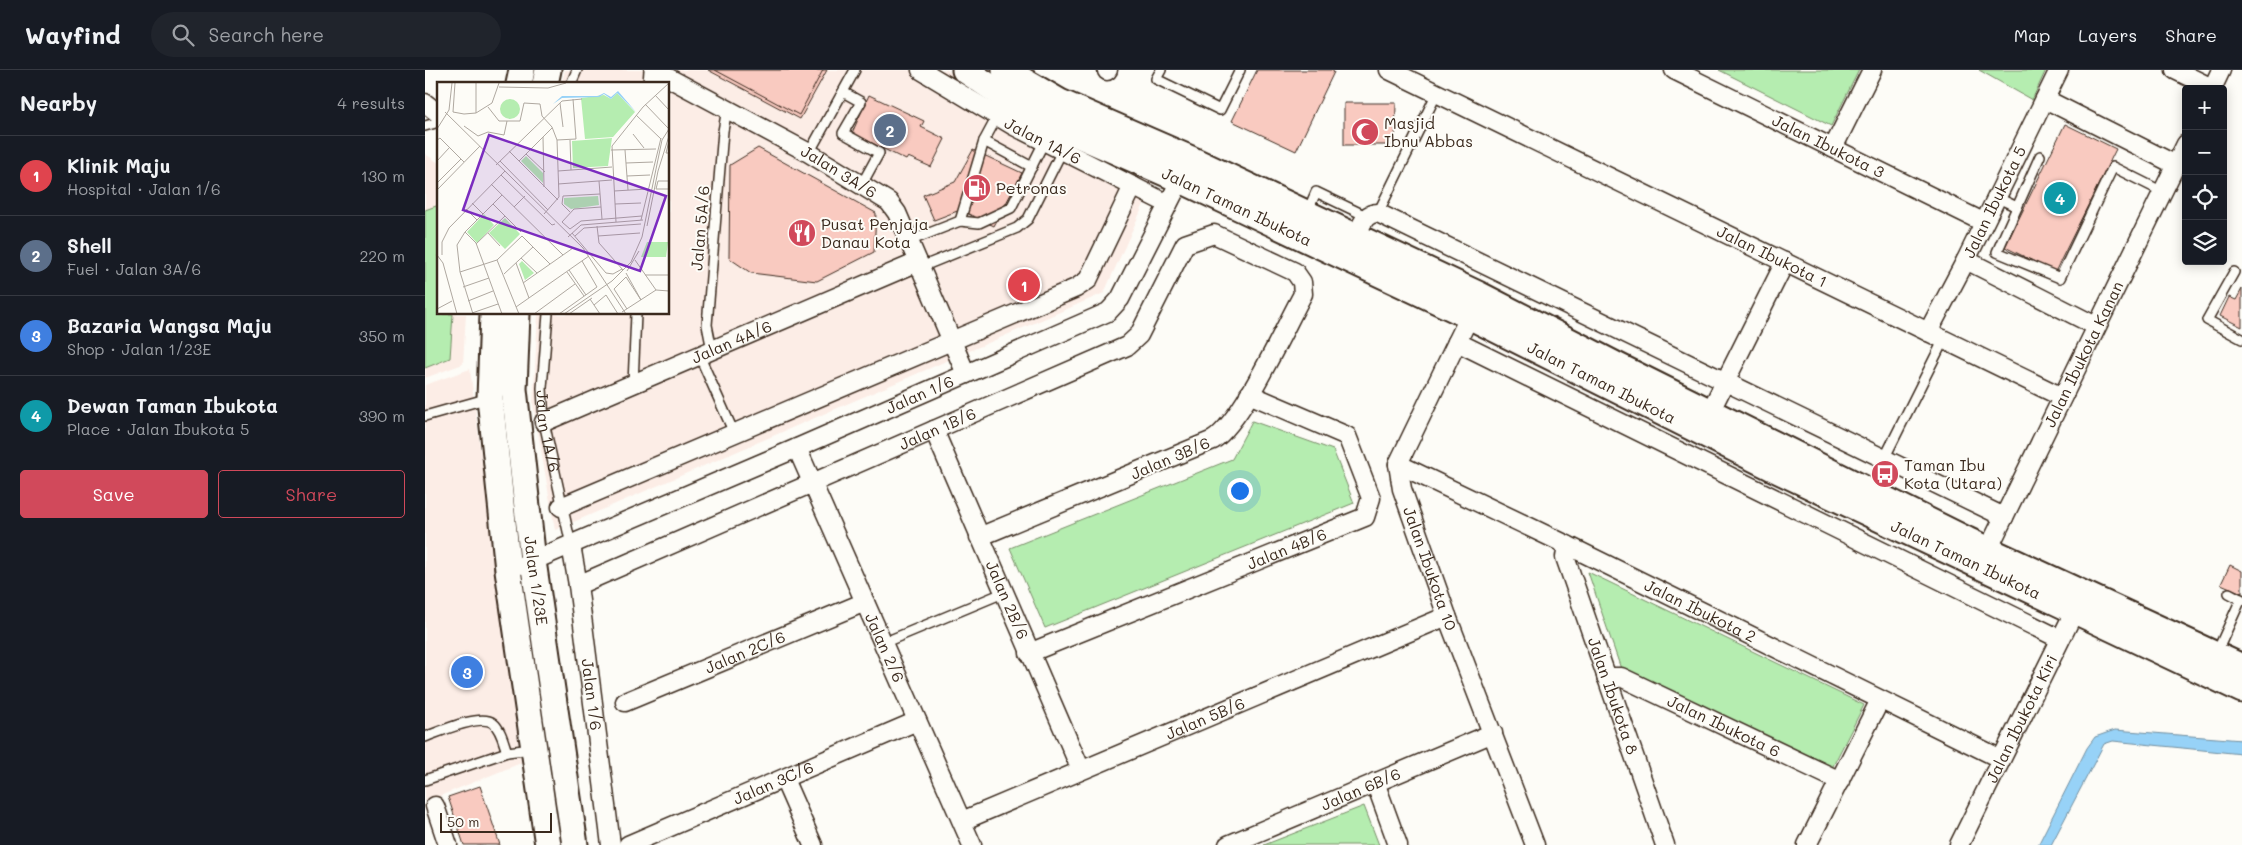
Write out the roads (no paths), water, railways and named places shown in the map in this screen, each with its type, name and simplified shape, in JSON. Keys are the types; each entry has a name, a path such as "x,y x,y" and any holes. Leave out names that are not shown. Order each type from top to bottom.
{"main road":[{"name":"Jalan Taman Ibukota","path":"965,70 1019,106 1049,122 1307,213 1367,222 1475,305 1779,471 1984,557 2079,602 2242,690"},
{"name":"Jalan Taman Ibukota","path":"1005,70 1060,102 1186,169 1475,305 1711,412 1984,557"},
{"name":"Jalan 1/23E","path":"493,315 490,398 508,570 548,845"},
{"name":"Jalan 1/23E","path":"517,315 514,389 533,561 575,845"},
{"name":"Jalan Taman Ibukota","path":"2079,602 2216,655 2242,667"}],"street":[{"name":"Jalan 3A/6","path":"654,70 809,153 889,202 897,213 966,374"},
{"name":"Jalan 1A/6","path":"921,70 1014,126 1168,204"},
{"name":"Jalan Ibukota 1","path":"1389,70 2062,397"},
{"name":"Jalan Ibukota 3","path":"1674,70 1983,222"},
{"path":"1833,148 1872,70"},
{"name":"Jalan Ibukota 5","path":"1936,336 1983,222 2059,70"},
{"path":"2175,70 2206,85"},
{"path":"2214,85 2221,70"},
{"path":"2045,99 2176,165"},
{"path":"425,103 437,112"},
{"name":"Jalan Ibukota Kanan","path":"1984,557 2182,152"},
{"name":"Jalan 1/6","path":"508,570 797,448 1108,312 1120,299 1186,169"},
{"path":"561,507 1076,288 1088,280 1133,186"},
{"path":"1367,222 1725,382 2003,517"},
{"name":"Jalan 1B/6","path":"579,585 1127,346 1139,335 1185,244 1214,234 1247,248"},
{"name":"Jalan 3B/6","path":"979,537 1213,440 1221,434 1249,394 1303,294 1301,282 1295,272 1247,248"},
{"path":"1966,260 2096,326"},
{"path":"1711,412 1785,262"},
{"name":"Jalan 4A/6","path":"544,422 919,264"},
{"path":"1398,464 1475,305"},
{"path":"1457,342 2061,640"},
{"name":"Jalan 4B/6","path":"1029,653 1365,517 1371,498 1347,436 1249,394"},
{"name":"Jalan 2B/6","path":"934,430 1081,770"},
{"name":"Jalan 2/6","path":"797,448 972,845"},
{"name":"Jalan Ibukota 2","path":"1398,464 1567,545 2001,759"},
{"name":"Jalan Ibukota 10","path":"1398,464 1402,489 1447,616 1535,845"},
{"path":"1767,496 1779,471"},
{"name":"Jalan 1/6","path":"571,545 579,585 611,845"},
{"name":"Jalan Ibukota 8","path":"1567,545 1565,557 1665,845"},
{"name":"Jalan 2C/6","path":"625,702 865,602"},
{"name":"Jalan Ibukota Kiri","path":"1959,845 2079,602"},
{"name":"Jalan 5B/6","path":"962,821 1447,616"},
{"name":"Jalan Ibukota 6","path":"1606,677 1621,677 1840,781"},
{"path":"1807,845 1880,700"},
{"name":"Jalan 3C/6","path":"628,845 917,721"},
{"name":"Jalan 6B/6","path":"1228,845 1493,734"},
{"path":"785,778 813,845"},
{"path":"1375,782 1398,845"},
{"path":"435,806 448,845"}],"lane":[{"path":"572,82 577,70"},
{"path":"809,153 855,70"},
{"path":"1161,70 1156,79 1220,110 1240,70"},
{"path":"843,92 861,102 843,133 879,153 862,184"},
{"path":"1367,222 1437,93"},
{"name":"Jalan 5A/6","path":"727,109 723,132 705,353 734,433"},
{"path":"961,221 984,141 998,115"},
{"path":"984,141 1031,167"},
{"path":"909,241 961,221 979,223 1011,208 1044,142"},
{"path":"919,264 1017,228 1028,219 1062,151"},
{"path":"2040,156 1997,252 2060,278 2113,167 2163,192"},
{"path":"1996,197 2017,206"},
{"path":"2234,272 2207,320 2242,339"},
{"name":"Jalan 1A/6","path":"547,315 542,388 544,422 561,507 571,545"},
{"path":"633,384 636,315"},
{"path":"1884,459 1936,336"},
{"path":"425,416 490,398"},
{"path":"883,643 1003,593"},
{"path":"2216,655 2241,600 2229,594"},
{"path":"425,737 476,720 487,720 493,722 497,728 507,752"},
{"path":"425,780 507,752 534,748"}],"water":[{"path":"2115,730 2242,740 2242,754 2113,741 2104,744 2051,845 2038,845 2087,748 2095,737"}],"place":[{"name":"Shell","path":"890,130"},
{"name":"Masjid Ibnu Abbas","path":"1365,132"},
{"name":"Petronas","path":"977,188"},
{"name":"Dewan Taman Ibukota","path":"2060,198"},
{"name":"Pusat Penjaja Danau Kota","path":"802,233"},
{"name":"Klinik Maju","path":"1024,285"},
{"name":"Taman Ibu Kota (Utara)","path":"1885,474"},
{"name":"Bazaria Wangsa Maju","path":"467,672"}]}
